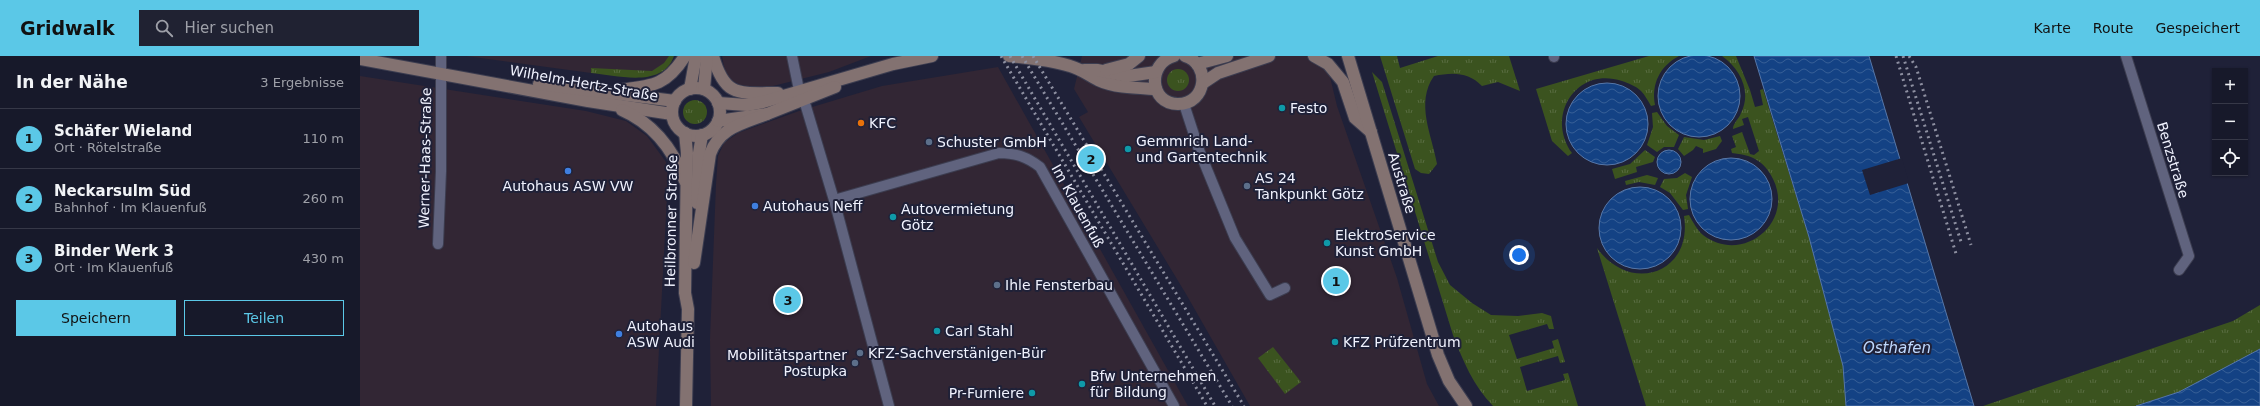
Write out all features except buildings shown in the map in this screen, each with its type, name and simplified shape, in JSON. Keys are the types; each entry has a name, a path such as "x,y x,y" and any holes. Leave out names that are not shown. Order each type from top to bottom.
{"main road":[{"path":"600,91 643,87 657,83 668,78 685,56"},
{"path":"690,89 696,56"},
{"path":"704,89 707,56"},
{"path":"713,56 721,80 733,89 752,93 798,94"},
{"path":"718,103 747,105 798,94 893,64 932,56"},
{"path":"1009,56 1040,59 1083,70 1119,68 1129,64 1139,56"},
{"path":"1098,70 1128,76 1174,56"},
{"path":"1159,63 1156,88 1164,99 1177,104 1184,104 1199,94 1203,83 1203,76 1197,64 1184,56"},
{"path":"1197,64 1226,56"},
{"path":"1203,83 1218,73 1269,56"},
{"path":"1314,56 1328,64 1343,82 1355,118 1371,132"},
{"name":"Austraße","path":"1348,56 1438,355 1449,381 1466,406"},
{"name":"Wilhelm-Hertz-Straße","path":"360,59 466,77 588,101 672,114"},
{"path":"1083,70 1099,80 1114,84 1156,88"},
{"name":"Wilhelm-Hertz-Straße","path":"466,77 600,91 675,101"},
{"path":"690,89 704,89 712,95 718,103 718,121 714,127 702,135 694,136 685,133 676,125 672,114 675,101 681,93 690,89"},
{"path":"694,264 710,154 715,142 721,134 734,126 767,114 798,94"},
{"path":"588,101 622,110 649,125 671,152 687,186"},
{"path":"718,121 767,114"},
{"name":"Heilbronner Straße","path":"685,133 687,186 685,294 688,309 686,406"},
{"name":"Heilbronner Straße","path":"688,309 693,289 699,153 702,135"}],"street":[{"name":"Werner-Haas-Straße","path":"438,244 441,171 441,56"},
{"path":"792,56 798,94 834,200 889,406"},
{"name":"Benzstraße","path":"2126,56 2189,256 2179,270"},
{"path":"1184,104 1198,150 1235,238 1270,295 1285,288"},
{"name":"Im Klauenfuß","path":"834,200 999,153 1015,153 1030,160 1040,167 1174,406"}],"shaded area":[{"path":"466,56 671,56 660,69 648,74 633,74 591,73"},
{"path":"722,56 871,56 829,72 769,87 752,87 740,85 731,80 725,71"},
{"path":"1082,56 1325,56 1337,106 1397,278 1427,384 1439,406 1250,406 1186,294 1079,117 1088,112 1074,89"},
{"path":"998,67 1188,406 711,406 710,339 716,184 718,156 724,143 738,133 799,111 882,86"},
{"path":"360,76 586,111 626,121 647,136 666,162 668,177 656,406 360,406"}],"green space":[{"path":"669,56 674,56 668,66 660,73 649,76 638,78 591,73 591,68 652,71 664,63"},
{"path":"1380,56 1397,56 1400,68 1438,56 1509,56 1520,91 1498,82 1482,86 1472,78 1460,74 1434,76 1428,86 1425,108 1426,119 1437,164 1429,174 1421,173 1415,169"},
{"path":"1649,56 1679,56 1672,60 1658,76 1654,90 1655,105 1651,106 1641,91 1622,81 1606,78 1591,81 1579,87 1570,97 1564,110 1562,124 1565,138 1572,153 1568,156 1552,141 1536,89"},
{"path":"1722,56 1736,56 1750,90 1755,107 1763,105 1760,90 1763,89 1809,237 1843,366 1846,406 1646,406 1597,248 1611,262 1626,271 1642,274 1657,271 1669,264 1679,252 1684,236 1684,216 1689,215 1703,235 1718,243 1733,245 1748,242 1761,235 1771,224 1777,211 1778,195 1773,179 1765,167 1751,157 1732,153 1731,149 1736,147 1732,136 1742,132 1750,154 1754,155 1759,151 1748,117 1742,119 1744,125 1733,129 1744,105 1745,89 1739,74"},
{"path":"1178,69 1186,72 1189,80 1186,88 1178,91 1170,88 1167,80 1170,72"},
{"path":"1372,72 1382,82 1438,262 1450,285 1472,303 1491,315 1518,316 1542,313 1551,316 1554,329 1549,329 1547,324 1509,335 1517,359 1554,348 1552,341 1558,339 1565,362 1560,363 1558,356 1520,367 1527,391 1565,380 1563,374 1568,373 1578,406 1493,406 1474,381 1453,335"},
{"path":"695,100 703,104 707,112 703,120 695,124 687,120 683,112 687,104"},
{"path":"1657,112 1667,126 1679,135 1674,147 1664,147 1657,152 1647,145 1653,127 1652,113"},
{"path":"1720,136 1722,141 1716,149 1703,153 1703,149 1696,146 1684,156 1678,149 1684,137 1704,140"},
{"path":"1645,150 1655,157 1653,162 1636,167 1637,172 1615,179 1612,169 1630,164"},
{"path":"1685,173 1692,177 1686,195 1688,209 1683,210 1670,193 1660,187 1664,179 1677,178"},
{"path":"1647,175 1658,178 1655,185 1639,182 1626,185 1625,181"},
{"path":"2260,305 2260,349 2182,391 2135,406 1983,406 2233,321"},
{"path":"1273,347 1301,382 1285,394 1258,358"}],"water":[{"path":"1691,55 1707,55 1722,62 1733,73 1740,88 1740,104 1737,112 1728,125 1715,134 1707,137 1691,137 1676,130 1665,119 1658,104 1658,88 1665,73 1676,62"},
{"name":"Osthafen","path":"1754,56 1869,56 1974,406 1846,406 1843,366 1809,237"},
{"path":"1599,83 1615,83 1630,90 1641,101 1648,116 1648,132 1645,140 1636,153 1623,162 1615,165 1599,165 1584,158 1573,147 1566,132 1566,116 1573,101 1584,90"},
{"path":"1664,150 1674,150 1681,157 1681,167 1674,174 1664,174 1657,167 1657,157"},
{"path":"1723,158 1739,158 1754,165 1765,176 1772,191 1772,207 1769,215 1760,228 1747,237 1739,240 1723,240 1708,233 1697,222 1690,207 1690,191 1697,176 1708,165"},
{"path":"1632,187 1648,187 1663,194 1674,205 1681,220 1681,236 1678,244 1669,257 1656,266 1648,269 1632,269 1617,262 1606,251 1599,236 1599,220 1606,205 1617,194"},
{"path":"2260,349 2260,406 2136,406 2179,392"}],"pier":[{"path":"1902,158 1909,183 1870,195 1862,170"}],"railway":[{"path":"1001,56 1207,406"},
{"path":"1010,56 1215,406"},
{"path":"1022,56 1232,406"},
{"path":"1033,56 1244,406"},
{"path":"1896,56 1957,257"},
{"path":"1903,56 1962,245"},
{"path":"1909,56 1916,67 1971,245"}],"place":[{"name":"Festo","path":"1282,108"},
{"name":"KFC","path":"861,123"},
{"name":"Schuster GmbH","path":"929,142"},
{"name":"Gemmrich Land- und Gartentechnik","path":"1128,149"},
{"name":"Neckarsulm Süd","path":"1091,159"},
{"name":"Autohaus ASW VW","path":"568,171"},
{"name":"AS 24 Tankpunkt Götz","path":"1247,186"},
{"name":"Autohaus Neff","path":"755,206"},
{"name":"Autovermietung Götz","path":"893,217"},
{"name":"ElektroService Kunst GmbH","path":"1327,243"},
{"name":"Schäfer Wieland","path":"1336,281"},
{"name":"Ihle Fensterbau","path":"997,285"},
{"name":"Binder Werk 3","path":"788,300"},
{"name":"Carl Stahl","path":"937,331"},
{"name":"Autohaus ASW Audi","path":"619,334"},
{"name":"KFZ Prüfzentrum","path":"1335,342"},
{"name":"KFZ-Sachverstänigen-Bür","path":"860,353"},
{"name":"Mobilitätspartner Postupka","path":"855,363"},
{"name":"Bfw Unternehmen für Bildung","path":"1082,384"},
{"name":"Pr-Furniere","path":"1032,393"}]}
